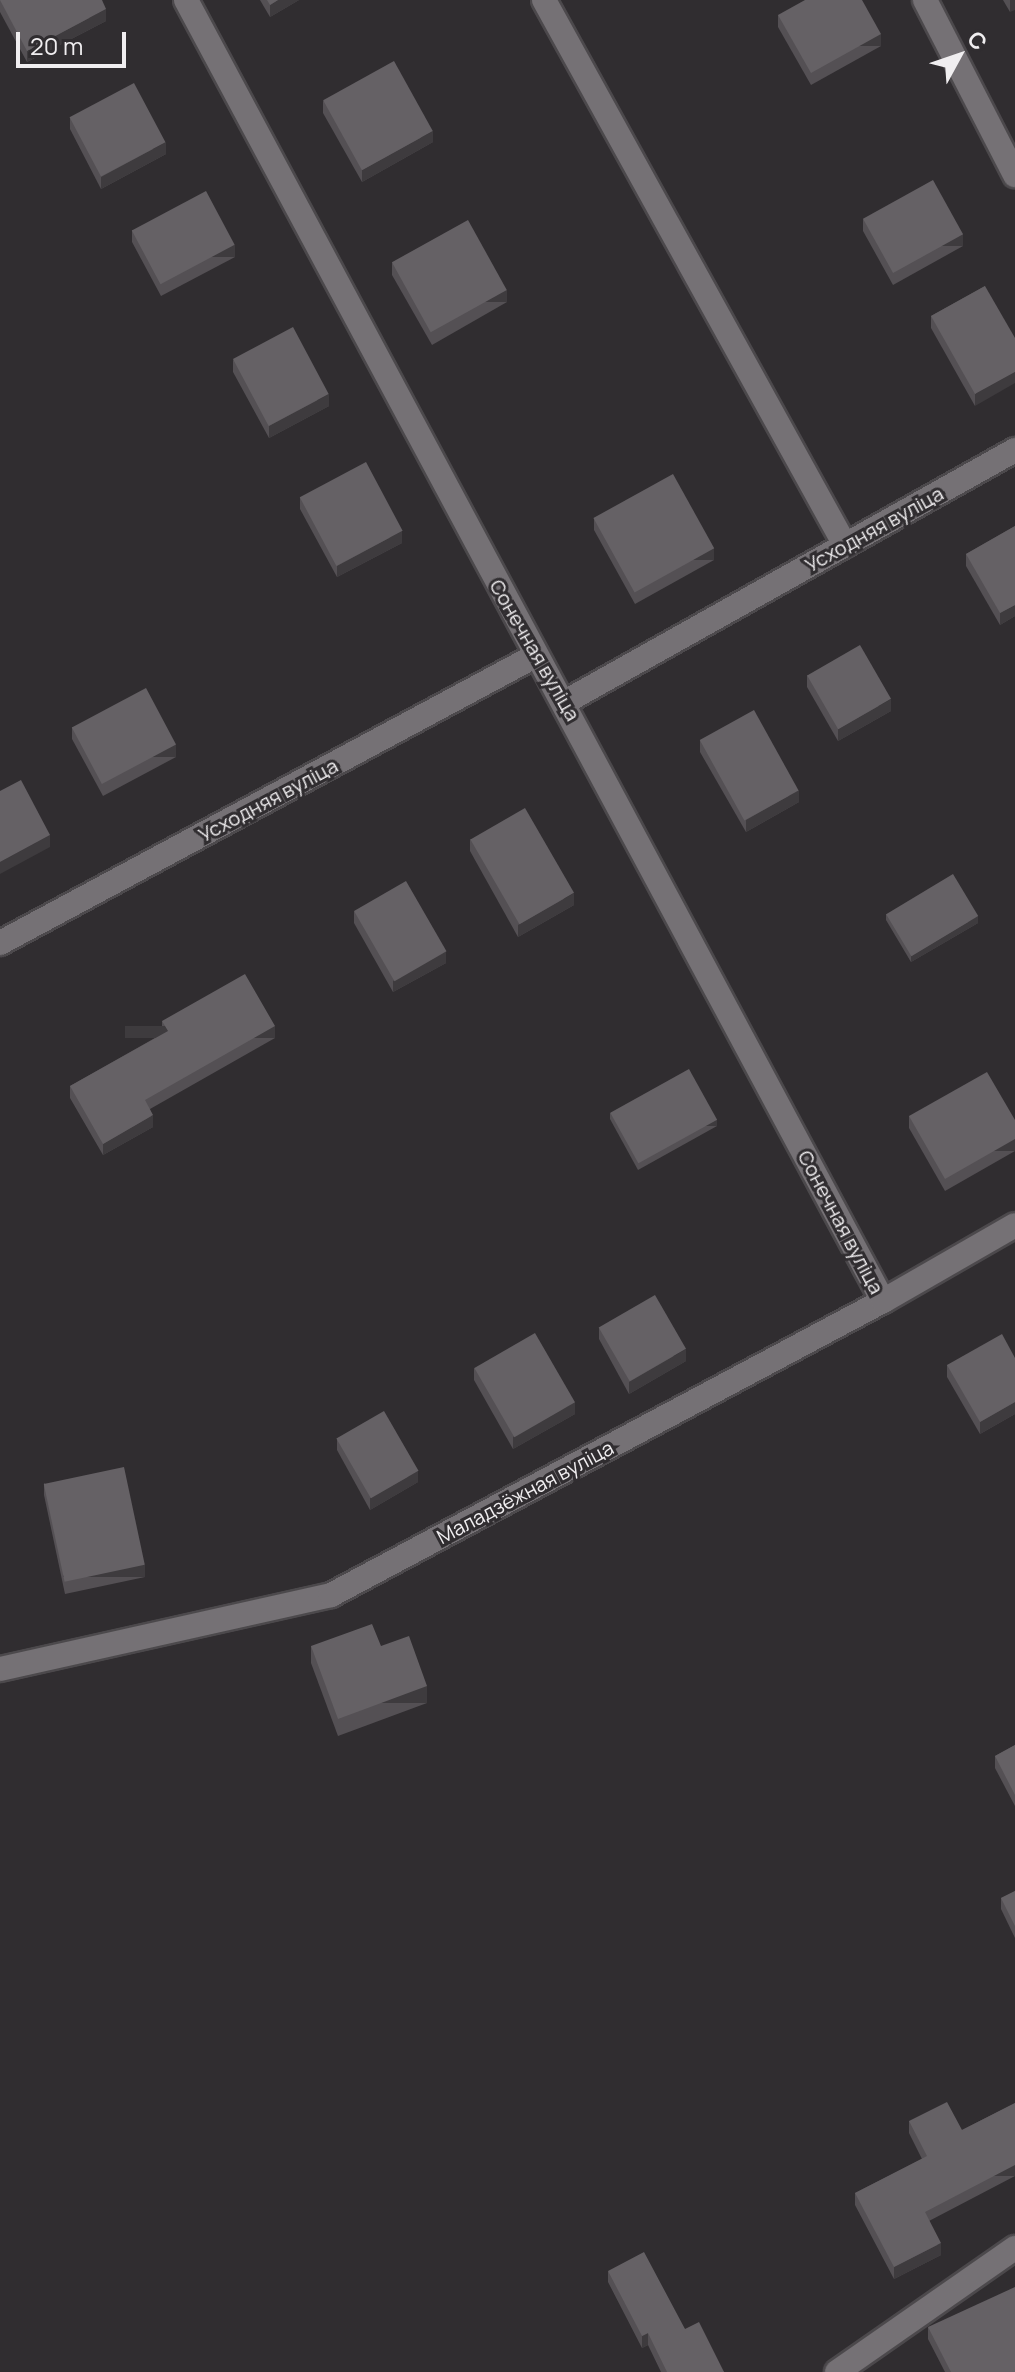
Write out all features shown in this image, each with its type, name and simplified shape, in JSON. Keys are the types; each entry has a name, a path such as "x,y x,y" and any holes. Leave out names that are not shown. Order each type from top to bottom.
{"street":[{"name":"Сонечная вуліца","path":"186,0 535,656 565,702 883,1301"},
{"path":"544,0 845,545"},
{"path":"925,0 1015,175"},
{"name":"Усходняя вуліца","path":"565,702 1015,450"},
{"name":"Усходняя вуліца","path":"0,943 535,656"},
{"name":"Маладзёжная вуліца","path":"0,1669 331,1595 883,1301 1015,1225"},
{"path":"837,2372 1015,2248"}],"building":[{"path":"0,0 102,0 106,9 27,51"},
{"path":"805,0 862,0 881,34 811,73 778,15"},
{"path":"394,61 433,131 362,170 323,100"},
{"path":"134,83 165,142 101,176 70,117"},
{"path":"933,180 963,234 893,273 863,219"},
{"path":"206,191 235,245 160,284 132,230"},
{"path":"468,220 507,290 431,332 392,262"},
{"path":"985,286 1015,338 1015,372 975,394 931,316"},
{"path":"293,327 329,394 269,426 233,359"},
{"path":"366,462 403,531 336,566 300,497"},
{"path":"673,474 714,548 635,592 593,518"},
{"path":"1015,526 1015,605 1000,613 966,554"},
{"path":"860,645 891,699 838,729 807,676"},
{"path":"146,688 176,745 102,784 72,727"},
{"path":"754,710 799,790 744,821 700,740"},
{"path":"21,780 50,835 0,862 0,791"},
{"path":"525,808 574,893 519,924 470,840"},
{"path":"953,874 978,916 911,956 886,914"},
{"path":"406,881 446,951 395,981 354,911"},
{"path":"245,974 275,1026 145,1100 153,1115 103,1144 70,1086 168,1031 162,1021"},
{"path":"689,1069 717,1120 638,1163 610,1113"},
{"path":"987,1072 1015,1120 1015,1139 945,1179 909,1116"},
{"path":"655,1295 686,1349 630,1381 599,1328"},
{"path":"535,1333 575,1402 514,1437 474,1368"},
{"path":"1002,1334 1015,1358 1015,1402 980,1422 947,1365"},
{"path":"384,1411 418,1471 371,1498 336,1438"},
{"path":"124,1467 145,1565 65,1582 44,1484"},
{"path":"372,1624 381,1646 409,1636 427,1686 338,1719 311,1646"},
{"path":"1015,1745 1015,1795 995,1756"},
{"path":"1015,1891 1015,1926 1001,1898"},
{"path":"947,2102 962,2130 1015,2103 1015,2165 925,2212 941,2243 894,2267 855,2193 927,2156 909,2121"},
{"path":"644,2252 685,2329 699,2322 724,2372 667,2372 648,2333 642,2336 608,2271"},
{"path":"1015,2287 1015,2372 951,2372 928,2327"}]}
